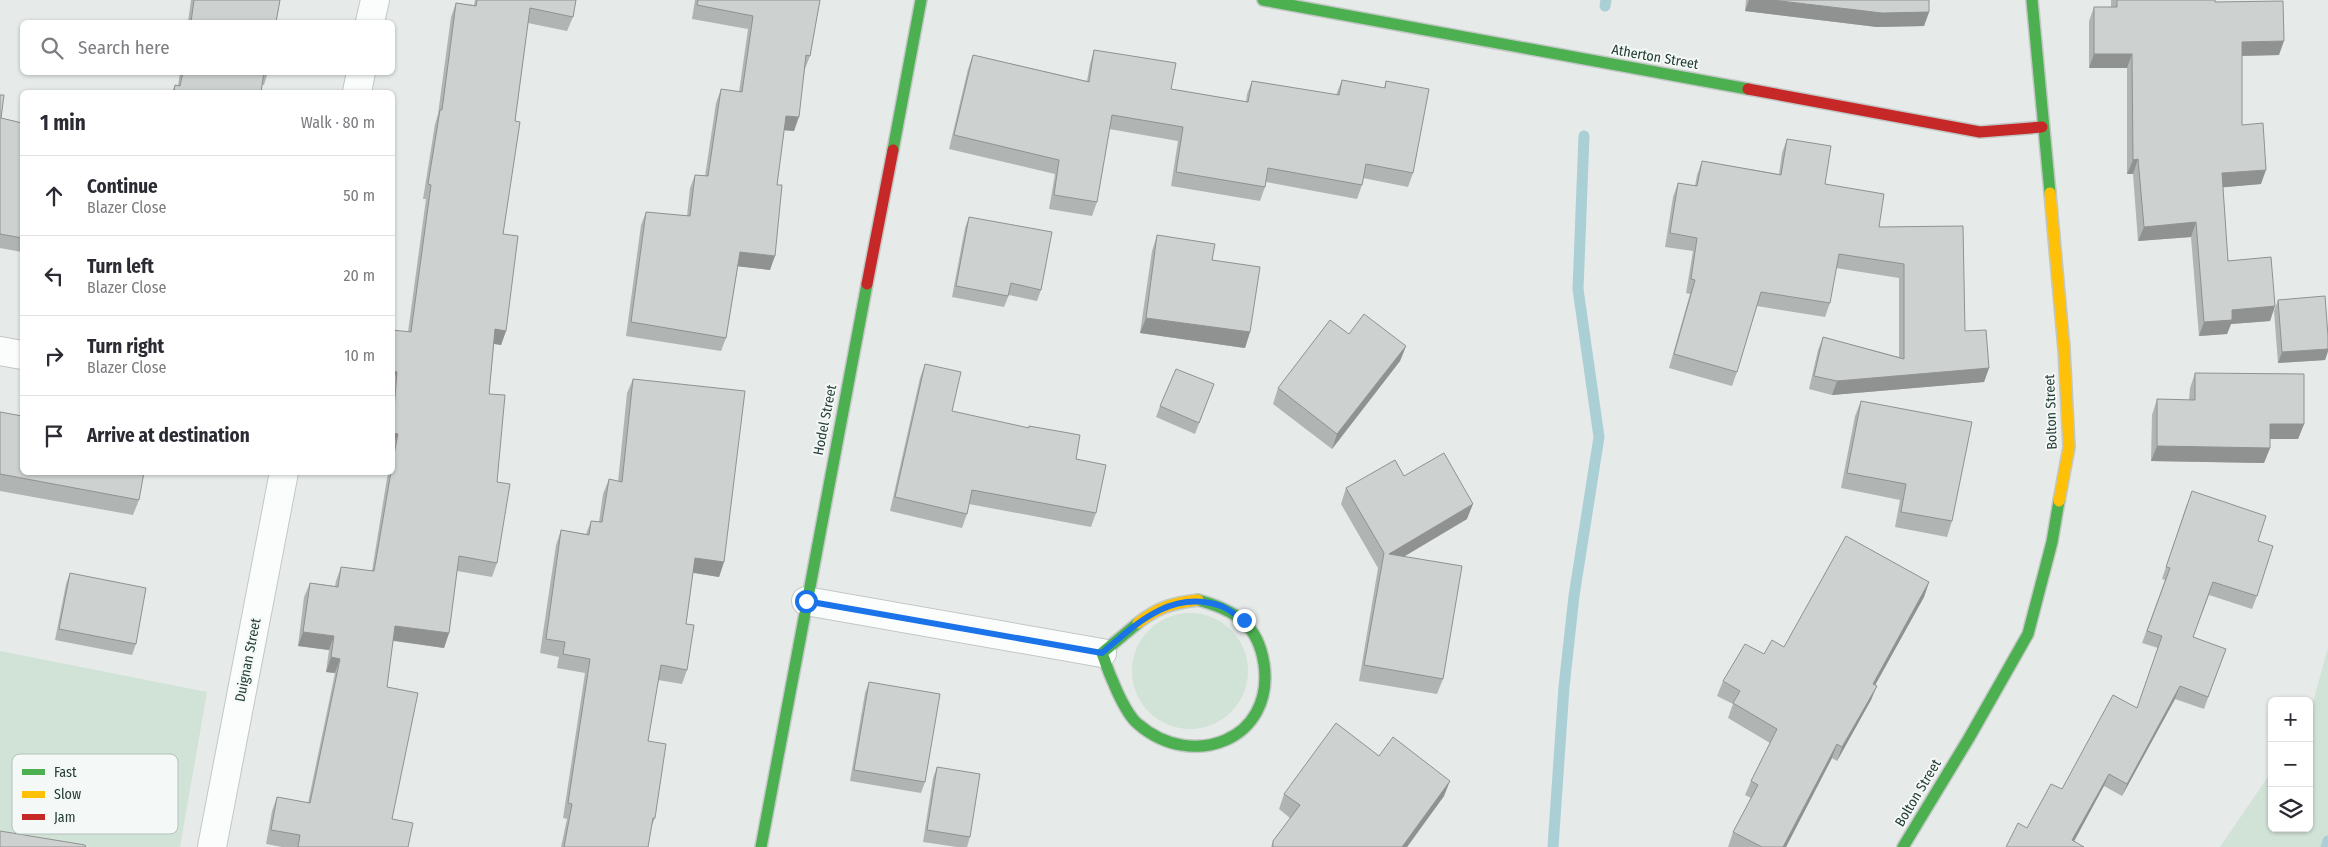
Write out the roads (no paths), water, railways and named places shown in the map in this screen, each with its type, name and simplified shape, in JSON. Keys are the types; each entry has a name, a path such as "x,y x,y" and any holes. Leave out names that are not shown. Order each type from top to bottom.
{"street":[{"path":"370,20 375,0"},
{"name":"Hodel Street","path":"761,847 921,0"},
{"name":"Atherton Street","path":"1263,0 1980,132 2042,127"},
{"name":"Bolton Street","path":"1903,847 1969,738 2028,634 2052,542 2069,447 2064,349 2042,127 2032,0"},
{"path":"357,90 360,75"},
{"path":"0,351 20,355"},
{"name":"Duignan Street","path":"212,847 283,475"},
{"path":"806,601 1102,653 1150,614 1173,603 1198,600 1222,606 1244,620 1259,640 1266,664 1266,690 1257,712 1242,730 1222,744 1199,749 1175,747 1154,738 1135,723 1110,681 1102,653"}],"waterway":[{"path":"1605,6 1606,0"},
{"path":"1553,847 1564,687 1574,596 1599,437 1578,289 1584,136"},
{"path":"2326,847 2328,841"}]}
